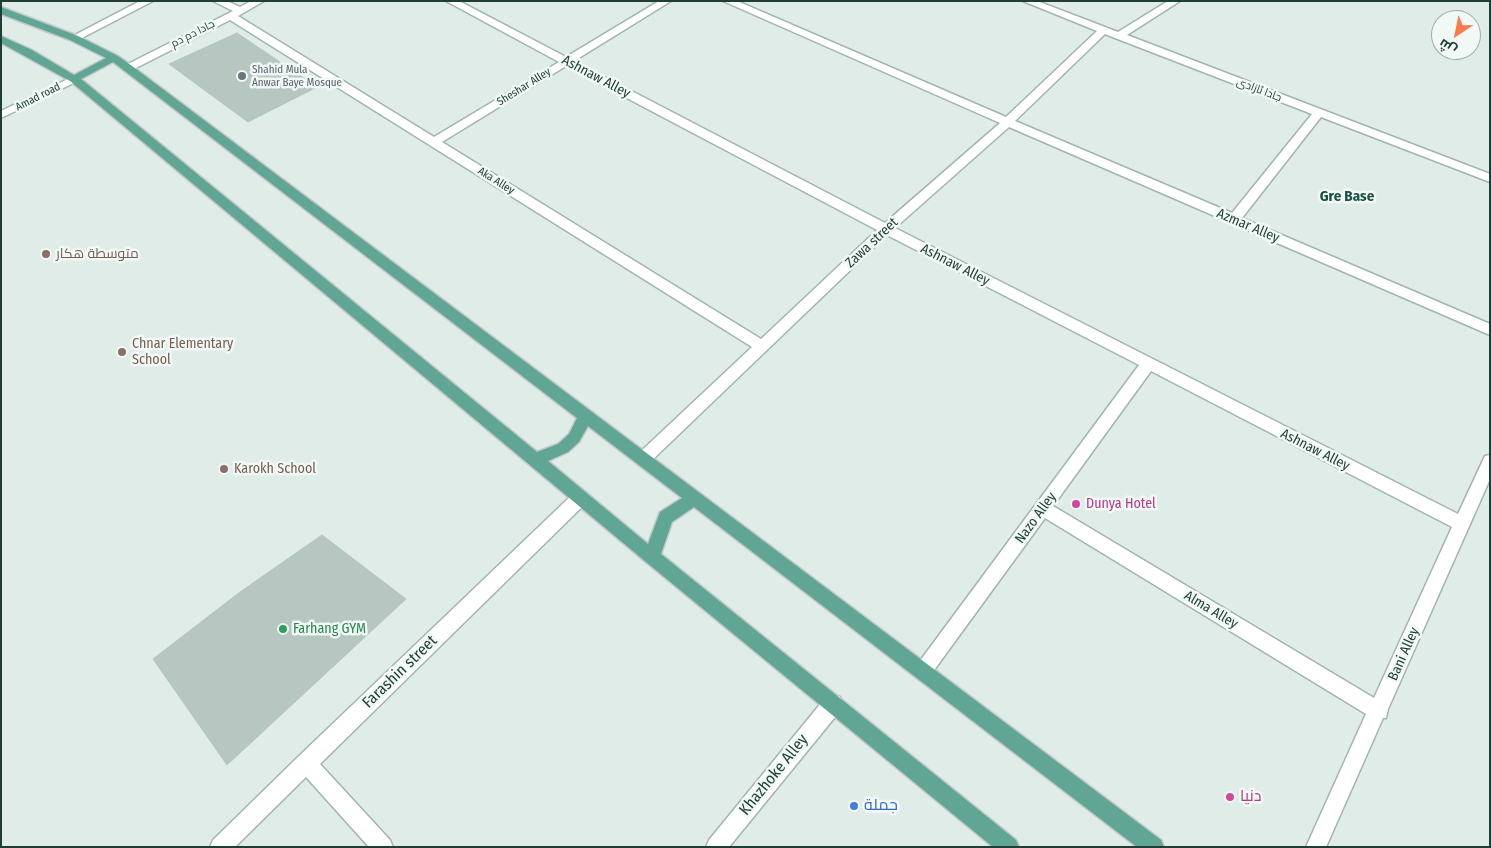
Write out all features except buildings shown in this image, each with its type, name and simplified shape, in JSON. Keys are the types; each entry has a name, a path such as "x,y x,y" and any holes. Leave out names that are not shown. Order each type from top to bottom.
{"main road":[{"path":"1,10 74,38 114,58 128,68 1154,847"},
{"path":"1,39 28,52 74,79 580,498 1009,847"},
{"path":"74,79 114,58"},
{"path":"535,460 563,448 574,438 586,416"},
{"path":"652,557 660,529 666,517 694,498"}],"street":[{"path":"74,38 148,1"},
{"name":"Aka Alley","path":"218,1 433,142 762,347"},
{"name":"جادا دم دم","path":"128,68 259,1"},
{"name":"Ashnaw Alley","path":"451,1 886,230 1461,524"},
{"name":"Sheshar Alley","path":"433,142 666,1"},
{"name":"Azmar Alley","path":"728,1 1490,330"},
{"name":"جادا ئازادی","path":"1028,1 1490,178"},
{"path":"1119,36 1175,1"},
{"name":"Zawa street","path":"642,459 886,230 1007,122 1104,30"},
{"name":"Amad road","path":"1,115 74,79"},
{"path":"1233,220 1318,113"},
{"name":"Nazo Alley","path":"922,671 1148,364"},
{"name":"Bani Alley","path":"1316,847 1379,712 1490,461"},
{"name":"Farashin street","path":"220,847 580,498"},
{"name":"Alma Alley","path":"1042,508 1379,712"},
{"name":"Khazhoke Alley","path":"716,847 833,704"},
{"path":"306,764 382,847"}],"place":[{"name":"Shahid Mula Anwar Baye Mosque","path":"242,76"},
{"name":"متوسطة هكار","path":"46,254"},
{"name":"Chnar Elementary School","path":"122,352"},
{"name":"Karokh School","path":"224,469"},
{"name":"Dunya Hotel","path":"1076,504"},
{"name":"Farhang GYM","path":"283,629"},
{"name":"دنيا","path":"1230,797"},
{"name":"جملة","path":"854,806"}],"district":[{"name":"Gre Base","path":"1347,197"}]}
